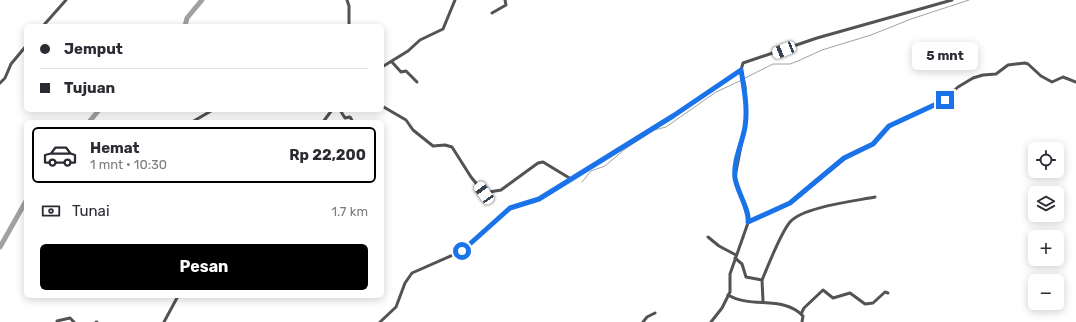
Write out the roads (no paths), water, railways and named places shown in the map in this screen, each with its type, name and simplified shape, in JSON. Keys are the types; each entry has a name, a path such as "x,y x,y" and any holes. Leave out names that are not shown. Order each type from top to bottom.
{"street":[{"path":"45,24 66,0"},
{"path":"347,0 349,6 349,24"},
{"path":"384,66 408,51 420,40 443,29 455,0"},
{"path":"492,13 506,5 505,0"},
{"path":"380,322 396,307 405,283 412,273 462,251 510,208 536,200 673,116 741,70 746,62 766,57 817,38 952,0"},
{"path":"0,83 5,78 11,64 24,48"},
{"path":"392,62 396,68 401,72 406,71 417,82"},
{"path":"748,222 790,203 844,158 873,144 889,126 940,103 958,87 978,76 994,75 1008,65 1025,63 1041,76 1052,82 1063,78 1076,82"},
{"path":"711,322 722,308 730,290 730,274 742,234 748,222 748,213 738,192 735,177 746,120 744,82 741,70"},
{"path":"384,107 406,120 413,130 433,146 445,145 452,147 471,177 484,193 501,190 538,163 544,162 571,179"},
{"path":"195,120 209,112"},
{"path":"341,112 345,118 350,118 352,120"},
{"path":"763,302 762,280 787,226 794,218 821,207 875,197"},
{"path":"708,237 736,257 742,264 745,276 762,280"},
{"path":"801,314 804,308 823,290 836,299 850,293 865,304 873,303 885,292 888,293"},
{"path":"728,295 739,301 763,302 792,308 803,316 802,322"},
{"path":"164,322 177,298"},
{"path":"643,322 647,317 655,313"},
{"path":"57,321 70,318 74,322"}],"waterway":[{"path":"186,24 187,18 202,0"},
{"path":"745,78 773,64 790,64 822,50 871,35 911,19 969,0"},
{"path":"582,182 591,171 605,166 625,149 654,130 666,127 716,92 742,80"},
{"path":"91,120 97,112"},
{"path":"0,247 24,205"}]}
